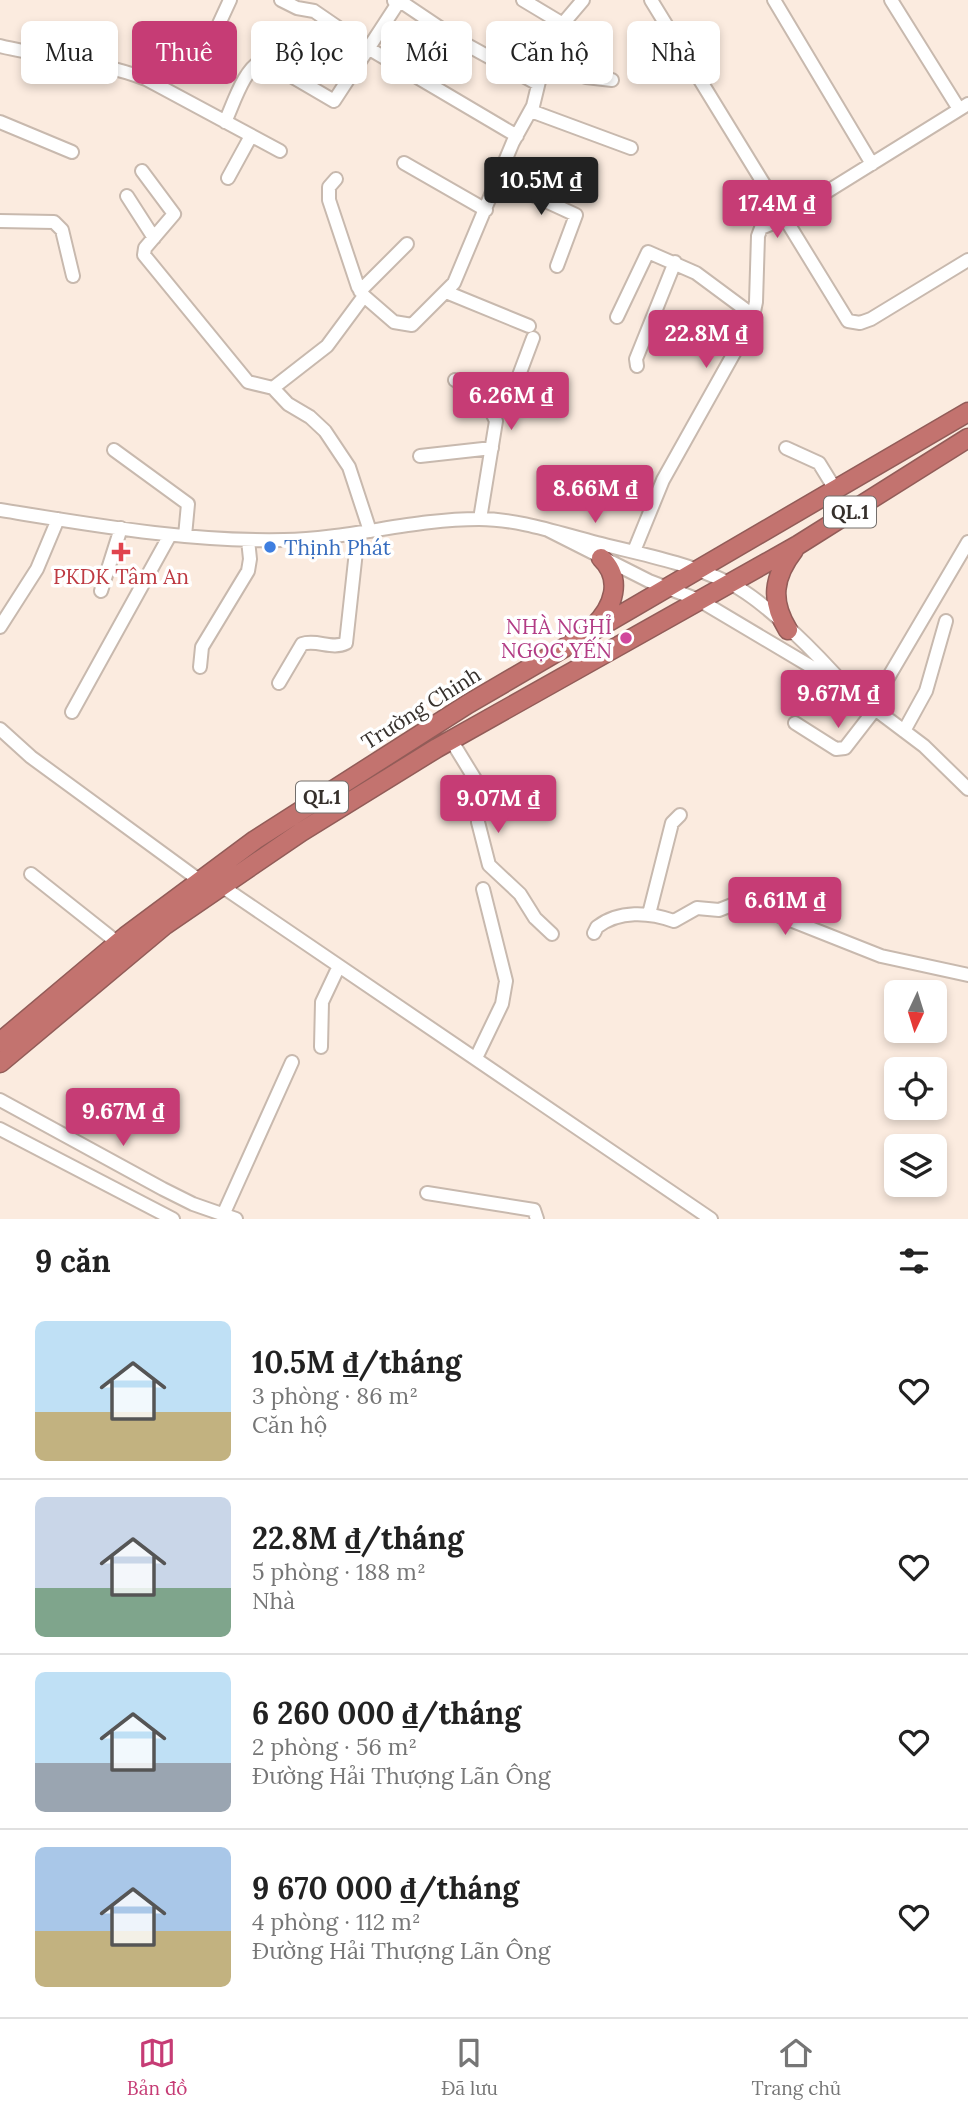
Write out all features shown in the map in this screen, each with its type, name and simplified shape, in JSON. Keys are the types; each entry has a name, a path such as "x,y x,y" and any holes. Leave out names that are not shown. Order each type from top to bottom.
{"highway":[{"name":"Trường Chinh","path":"0,1042 118,943 256,839 457,711 968,412"},
{"name":"Trường Chinh","path":"0,1063 128,954 220,885 452,740 798,545 968,439"},
{"path":"788,630 776,606 777,579 798,545"},
{"path":"580,639 601,619 614,590 611,568 601,558"}],"street":[{"path":"220,21 230,0"},
{"path":"281,0 296,8 314,11 368,48 517,136"},
{"path":"523,0 558,21"},
{"path":"566,21 583,0"},
{"path":"651,0 843,316 853,323 870,319 968,260"},
{"path":"774,0 872,164"},
{"path":"634,551 663,480 754,316 758,236 761,228 783,219 963,106 891,0"},
{"path":"225,122 249,73 259,62 271,62 334,101 400,1 458,40 538,85 531,111 517,136 454,283 421,319 406,326 394,322 362,294 329,200 329,187 335,179"},
{"path":"0,46 132,73"},
{"path":"155,84 280,151"},
{"path":"531,111 631,148"},
{"path":"0,122 72,152"},
{"path":"229,178 251,136"},
{"path":"404,163 486,210"},
{"path":"142,171 174,214 144,251 152,264 244,378 255,385 273,388 293,408 315,420 335,444 359,491 364,532 346,643 338,646 312,642 302,644 279,683"},
{"path":"498,179 576,215 557,266"},
{"path":"127,196 154,238"},
{"path":"0,221 54,222 62,230 73,276"},
{"path":"273,388 327,346 362,294 407,244"},
{"path":"617,317 648,252 704,277 754,316"},
{"path":"637,366 636,359 675,262"},
{"path":"956,267 968,275"},
{"path":"446,292 531,332 509,402 494,414"},
{"path":"455,380 484,396 494,414 492,448 480,519"},
{"path":"420,456 492,448"},
{"path":"786,448 819,463 835,489"},
{"path":"114,450 188,504 185,536"},
{"path":"0,510 170,535 248,540 286,540 480,519 511,521 634,551 730,583 820,657 847,688"},
{"path":"0,627 32,578 58,519"},
{"path":"101,590 121,528"},
{"path":"548,530 601,558 699,600 847,688 904,731 968,789"},
{"path":"72,712 170,535"},
{"path":"200,667 202,647 248,571 248,540"},
{"path":"795,723 836,748 845,748 874,707 968,542"},
{"path":"904,731 926,691 946,621"},
{"path":"0,729 31,757 199,880"},
{"path":"452,740 478,784 478,822 489,865 520,894 538,922 552,934"},
{"path":"649,914 672,823 680,815"},
{"path":"31,874 118,943"},
{"path":"220,885 711,1219"},
{"path":"476,1058 502,1004 506,981 483,889"},
{"path":"594,933 606,920 649,914 674,921 697,908 719,910 742,901 881,956 968,975"},
{"path":"321,1047 322,1002 339,966"},
{"path":"223,1215 292,1062"},
{"path":"0,1100 163,1189 236,1219"},
{"path":"0,1129 157,1215 173,1219"},
{"path":"427,1193 534,1210 537,1219"}],"place":[{"name":"Thịnh Phát","path":"270,547"},
{"name":"PKDK Tâm An","path":"121,552"},
{"name":"NHÀ NGHỈ NGỌC YẾN","path":"626,638"}]}
